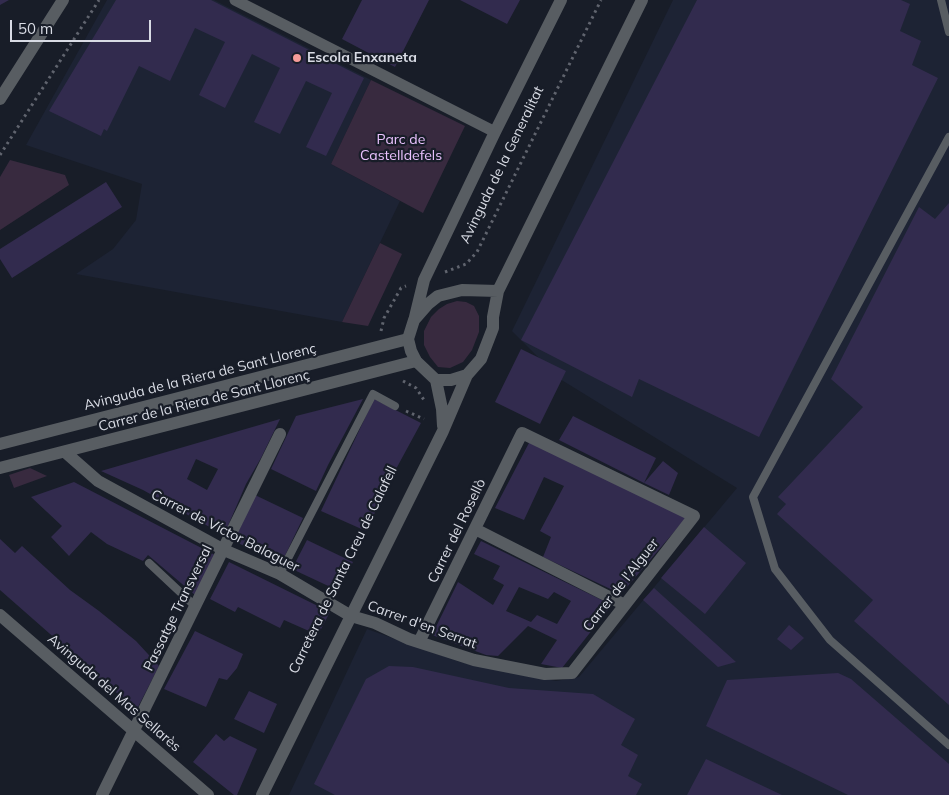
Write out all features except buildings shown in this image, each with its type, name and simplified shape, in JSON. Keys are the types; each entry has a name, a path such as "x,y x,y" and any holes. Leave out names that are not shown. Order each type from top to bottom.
{"street":[{"path":"0,99 63,0"},
{"path":"235,0 495,132"},
{"path":"443,431 442,410 436,380 416,361 408,339 424,280 561,0"},
{"path":"436,380 451,380 468,375 481,359 490,340 493,328 498,291 642,0"},
{"path":"414,320 438,296 462,290 498,291"},
{"path":"474,290 486,300 493,317"},
{"name":"Avinguda de la Riera de Sant Llorenç","path":"0,444 408,339"},
{"name":"Carrer de la Riera de Sant Llorenç","path":"0,468 416,361"},
{"name":"Carretera de Santa Creu de Calafell","path":"262,795 443,431 468,375"},
{"name":"Carrer de l'Alguer","path":"522,433 694,516 572,673"},
{"name":"Carrer del Rosellò","path":"419,642 522,433"},
{"name":"Passatge Transversal","path":"102,795 280,434"},
{"name":"Carrer de Víctor Balaguer","path":"65,452 98,481 224,550 280,574 351,616"},
{"path":"475,529 625,605"},
{"name":"Avinguda del Mas Sellarès","path":"0,615 208,795"},
{"name":"Carrer d'en Serrat","path":"351,616 375,623 419,642 474,660 545,674 572,673"}],"lane":[{"path":"941,0 949,32"},
{"path":"949,137 753,497 775,569 830,640 949,745"},
{"path":"280,574 373,394 395,406"},
{"path":"149,563 196,607"}],"path":[{"path":"0,155 99,0"},
{"name":"Avinguda de la Generalitat","path":"381,331 384,318 400,288 466,264 477,252 601,0"},
{"path":"391,368 396,380 407,382 416,388 424,401"},
{"path":"395,406 426,418 428,424"}],"shaded area":[{"path":"107,0 214,0 371,80 331,164 400,201 342,322 76,274 113,249 136,220 142,184 26,145"},
{"path":"673,0 949,0 949,795 289,795 367,629 460,662 556,681 579,677 737,488 560,379 512,331"}],"green space":[{"name":"Parc de Castelldefels","path":"371,80 465,126 423,213 331,164"},
{"path":"10,160 65,175 69,185 0,230 0,177"},
{"path":"380,243 402,254 368,326 342,322"},
{"path":"457,301 466,302 474,306 479,316 479,332 472,350 463,362 450,368 438,367 424,345 424,331 431,317 439,309"},
{"path":"30,468 47,476 14,488 9,475"}],"place":[{"name":"Escola Enxaneta","path":"297,58"}]}
